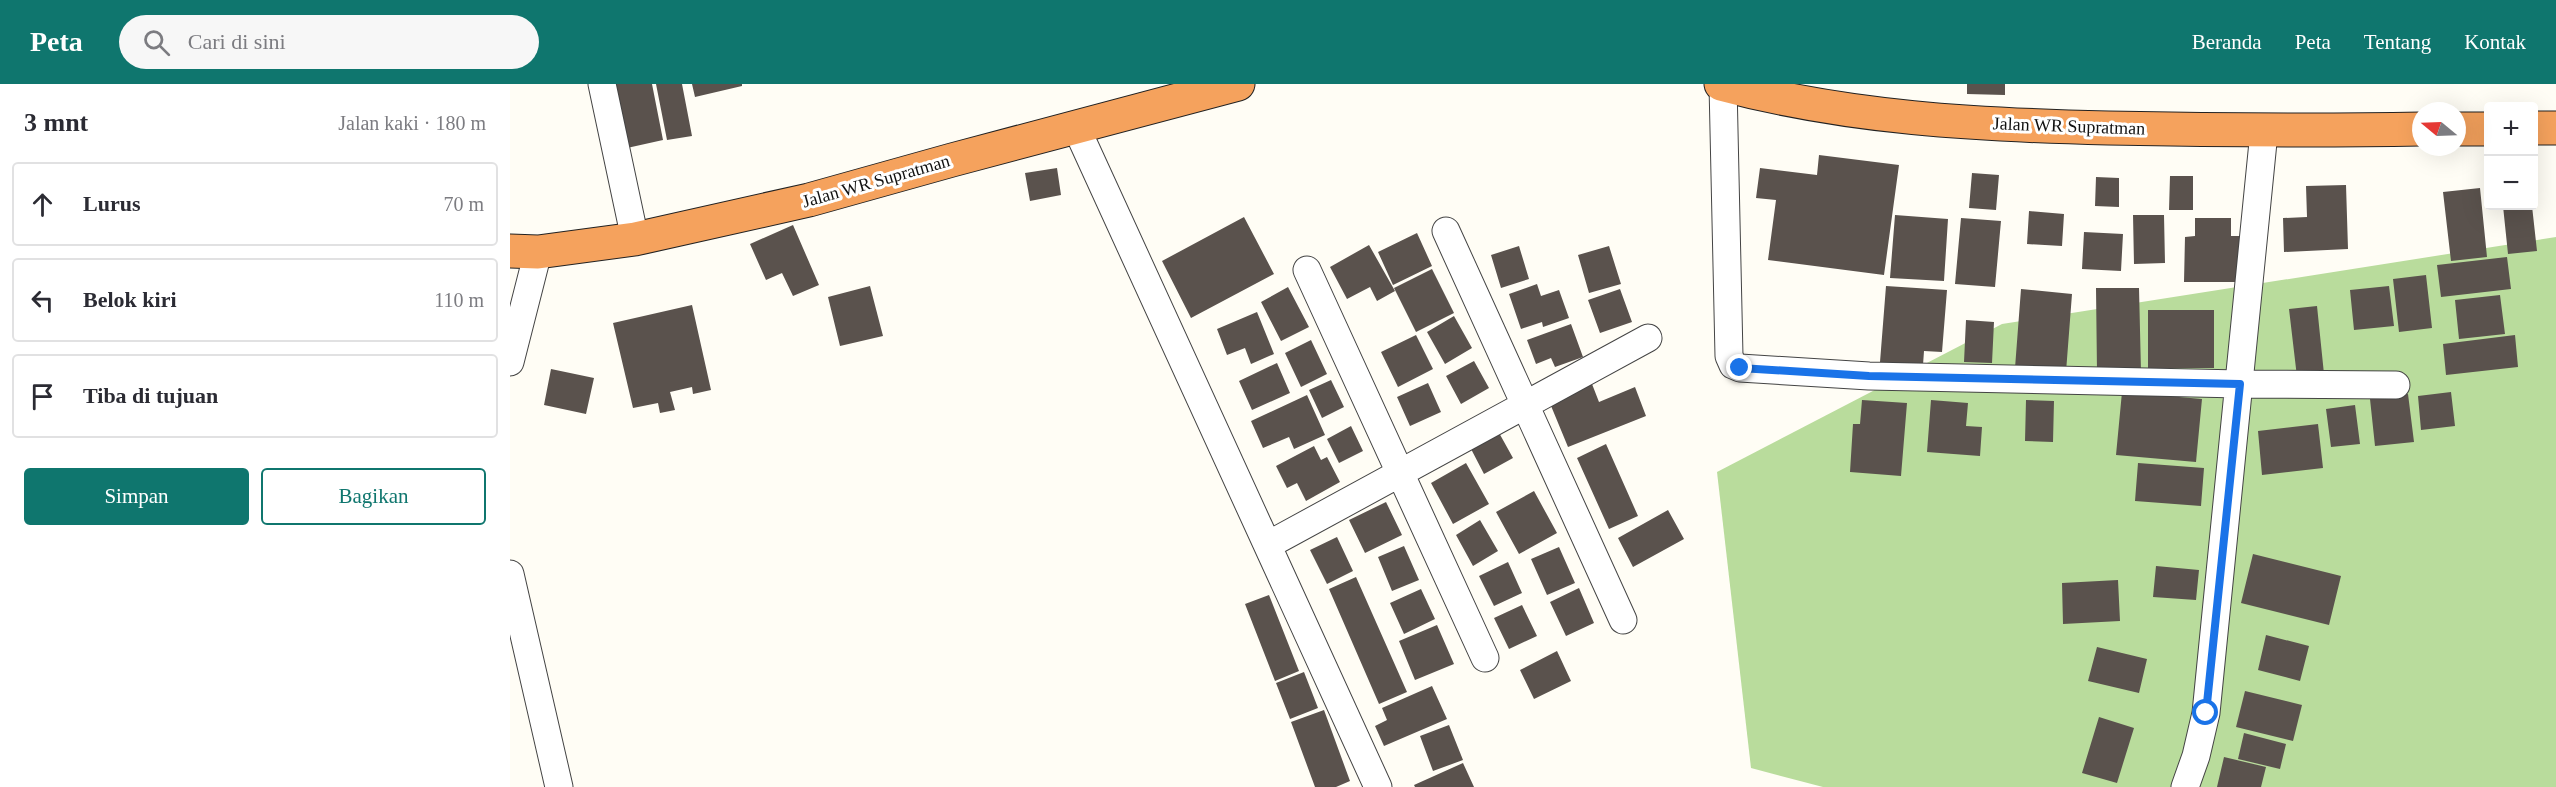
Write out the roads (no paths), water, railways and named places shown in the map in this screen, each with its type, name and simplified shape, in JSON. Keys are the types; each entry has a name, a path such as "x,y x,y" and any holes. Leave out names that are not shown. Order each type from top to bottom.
{"highway":[{"name":"Jalan WR Supratman","path":"524,251 635,239 809,200 1238,84"},
{"name":"Jalan WR Supratman","path":"1722,84 1920,120 2264,132 2412,129"},
{"path":"2538,128 2556,128"},
{"path":"2466,129 2484,129"}],"street":[{"path":"602,84 635,239"},
{"path":"1722,84 1729,356 1733,364 1746,370 1869,376 2396,385"},
{"path":"1076,127 1378,787"},
{"path":"2186,787 2206,713 2264,132"},
{"path":"1446,231 1623,620"},
{"path":"510,362 524,251"},
{"path":"1306,270 1485,658"},
{"path":"1268,544 1648,338"},
{"path":"510,574 559,787"}]}
